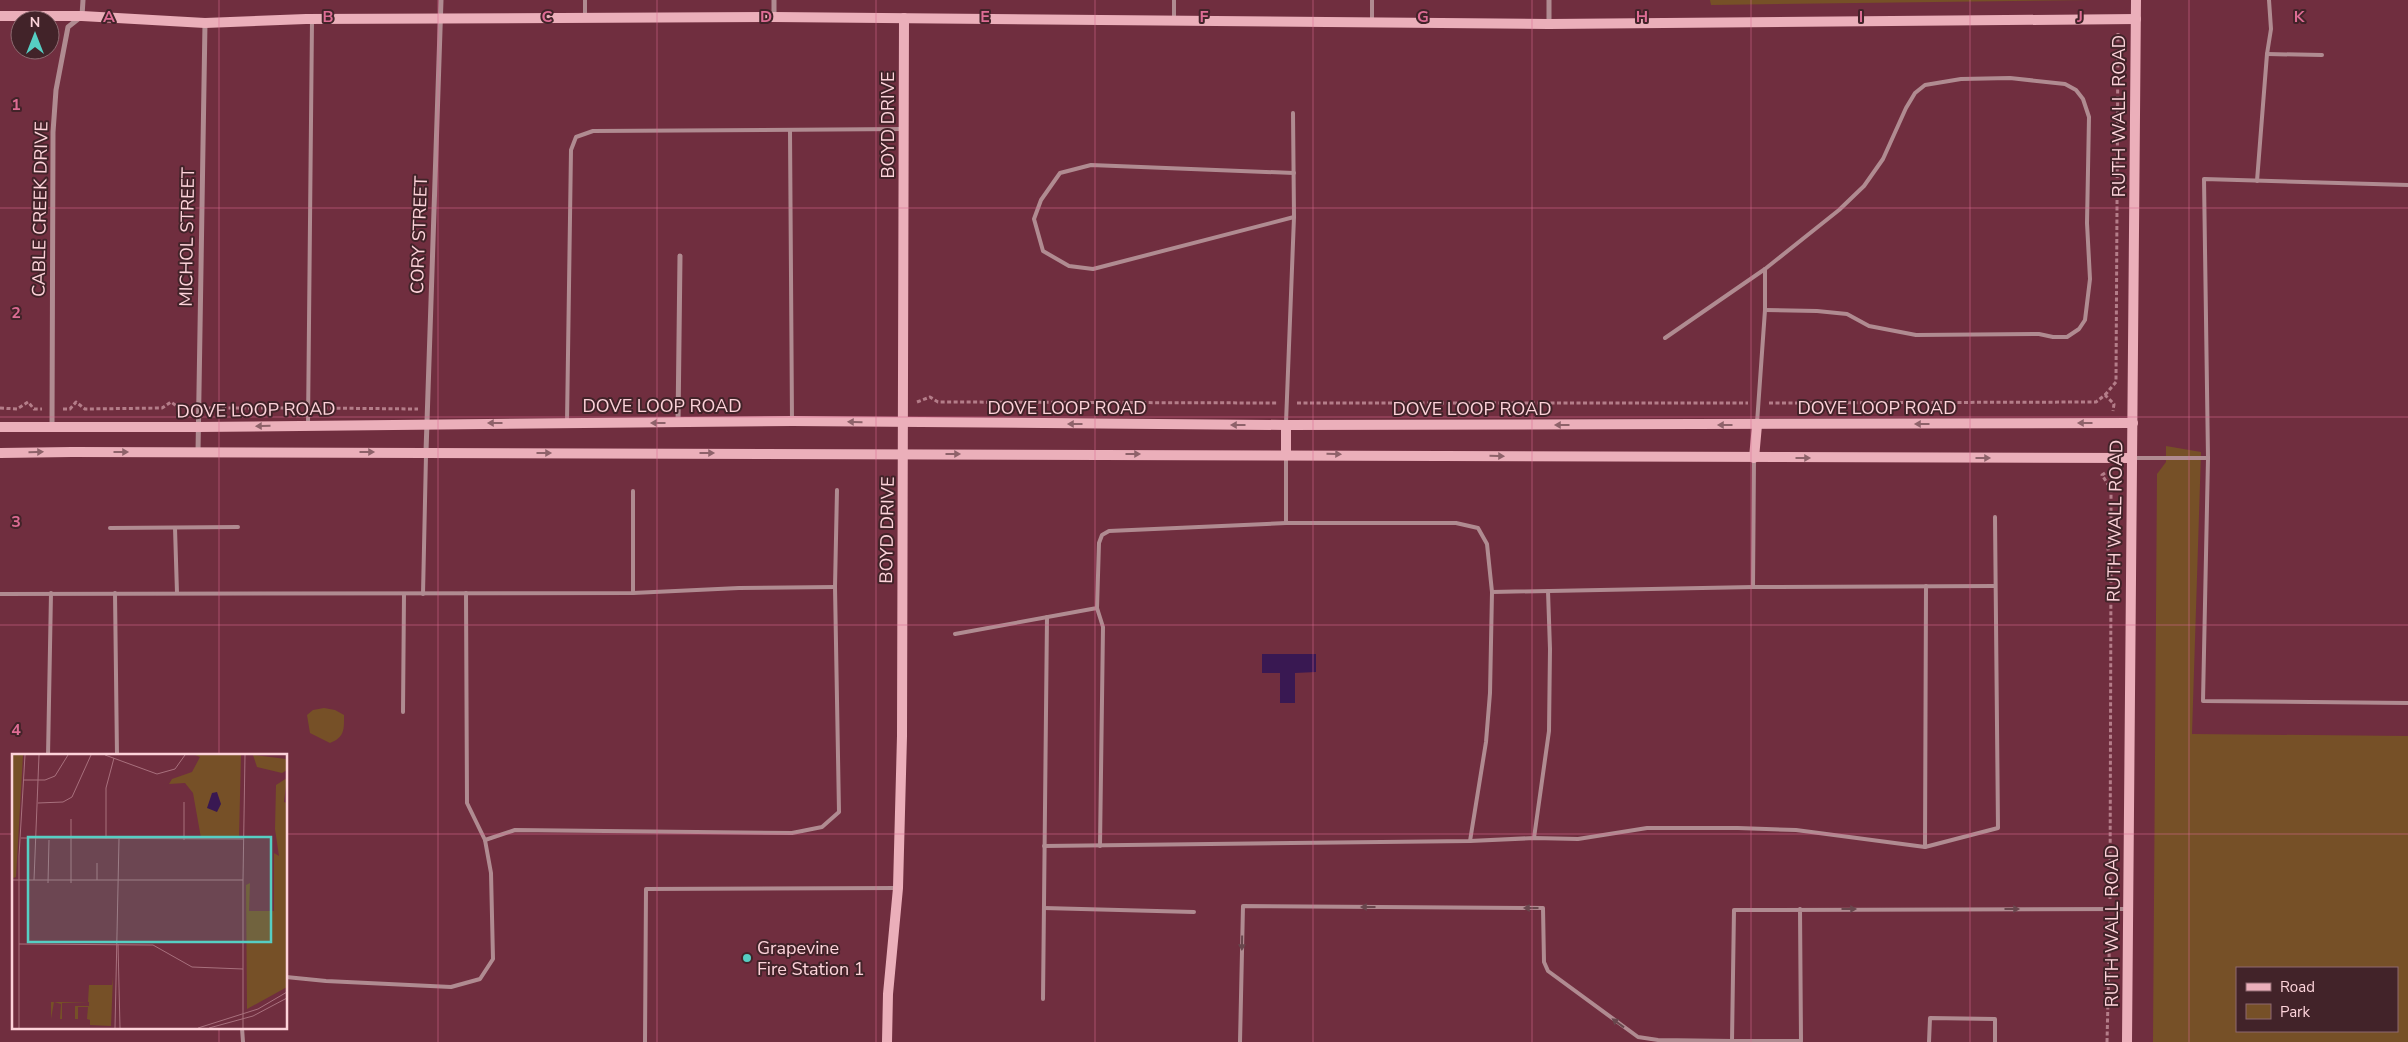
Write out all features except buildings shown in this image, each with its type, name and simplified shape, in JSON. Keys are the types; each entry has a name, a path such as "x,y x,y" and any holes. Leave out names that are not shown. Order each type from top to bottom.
{"main road":[{"name":"RUTH WALL ROAD","path":"2127,1042 2136,0"},
{"path":"0,16 82,16 205,23 312,19 774,17 1549,24 2136,19"},
{"name":"BOYD DRIVE","path":"886,1042 888,994 898,888 904,453 904,18"},
{"name":"DOVE LOOP ROAD","path":"0,427 792,421 1286,425 2133,423"},
{"path":"1286,425 1286,454"},
{"path":"1754,458 1757,425"},
{"path":"0,453 904,453 1754,458 2132,458"}],"street":[{"path":"82,16 83,0"},
{"name":"CORY STREET","path":"426,452 441,0"},
{"path":"774,0 774,17"},
{"path":"1549,0 1549,24"},
{"name":"CABLE CREEK DRIVE","path":"52,428 53,132 59,73 68,27 82,16"},
{"name":"MICHOL STREET","path":"198,452 205,23"},
{"path":"678,423 680,256"}],"lane":[{"path":"585,0 585,19"},
{"path":"1174,0 1174,21"},
{"path":"1372,0 1372,22"},
{"path":"2257,181 2267,54 2271,29 2269,0"},
{"path":"308,425 312,19"},
{"path":"2267,54 2322,55"},
{"path":"1665,338 1765,269 1840,210 1864,186 1883,159 1915,93 1925,85 1961,79 2010,78 2065,84 2076,90 2083,99 2089,117 2087,222 2090,279 2089,305 2085,320 2079,330 2067,337 2039,334 1916,335 1869,326 1847,314 1817,311 1765,310"},
{"path":"1286,425 1294,217 1293,113"},
{"path":"567,423 571,150 576,137 593,131 904,129"},
{"path":"790,131 792,421"},
{"path":"1294,174 1091,165 1060,174 1041,200 1034,219 1043,251 1069,266 1093,269 1294,217"},
{"path":"2408,185 2204,179 2208,458 2203,701 2408,703"},
{"path":"1757,425 1765,310 1765,269"},
{"path":"423,594 426,452"},
{"path":"1286,454 1286,523"},
{"path":"1754,458 1754,587"},
{"path":"2132,458 2208,458"},
{"path":"485,840 515,830 792,833 822,827 839,812 835,587 838,490"},
{"path":"633,593 634,491"},
{"path":"1044,846 1470,841 1578,838 1648,828 1738,828 1796,830 1925,847 1998,828 1995,517"},
{"path":"1100,846 1102,627 1097,608 1099,543 1102,535 1109,532 1286,523 1456,523 1478,528 1487,544 1492,592 1490,693 1486,742 1470,841"},
{"path":"110,528 238,527"},
{"path":"175,528 177,593"},
{"path":"1925,847 1926,586"},
{"path":"1492,592 1754,587 1995,586"},
{"path":"0,594 633,593 739,588 835,587"},
{"path":"1534,838 1549,731 1550,649 1548,590"},
{"path":"48,754 51,593"},
{"path":"115,593 117,754"},
{"path":"288,977 326,981 451,987 480,979 493,959 491,873 485,840 467,803 466,593"},
{"path":"403,712 404,594"},
{"path":"955,634 1097,608"},
{"path":"1043,999 1047,617"},
{"path":"646,1042 646,888 898,888"},
{"path":"1240,1042 1243,906 1542,908 1544,962 1548,971 1638,1037 1658,1040 1801,1041 1800,909"},
{"path":"1044,908 1194,912"},
{"path":"1732,1040 1734,910 2128,909"},
{"path":"1929,1042 1930,1018 1995,1019 1995,1042"}],"path":[{"path":"2104,395 2116,382 2118,20"}],"green space":[{"path":"1710,0 2092,0 1711,5"},
{"path":"2166,446 2201,452 2192,734 2408,736 2408,1042 2153,1042 2157,474 2166,462"},
{"path":"324,708 335,710 344,715 343,732 339,738 330,743 310,733 307,715 313,710"}],"shaded area":[{"path":"1262,654 1316,654 1316,672 1295,673 1295,703 1280,703 1280,673 1262,673"}],"place":[{"name":"Grapevine Fire Station 1","path":"747,958"}]}
